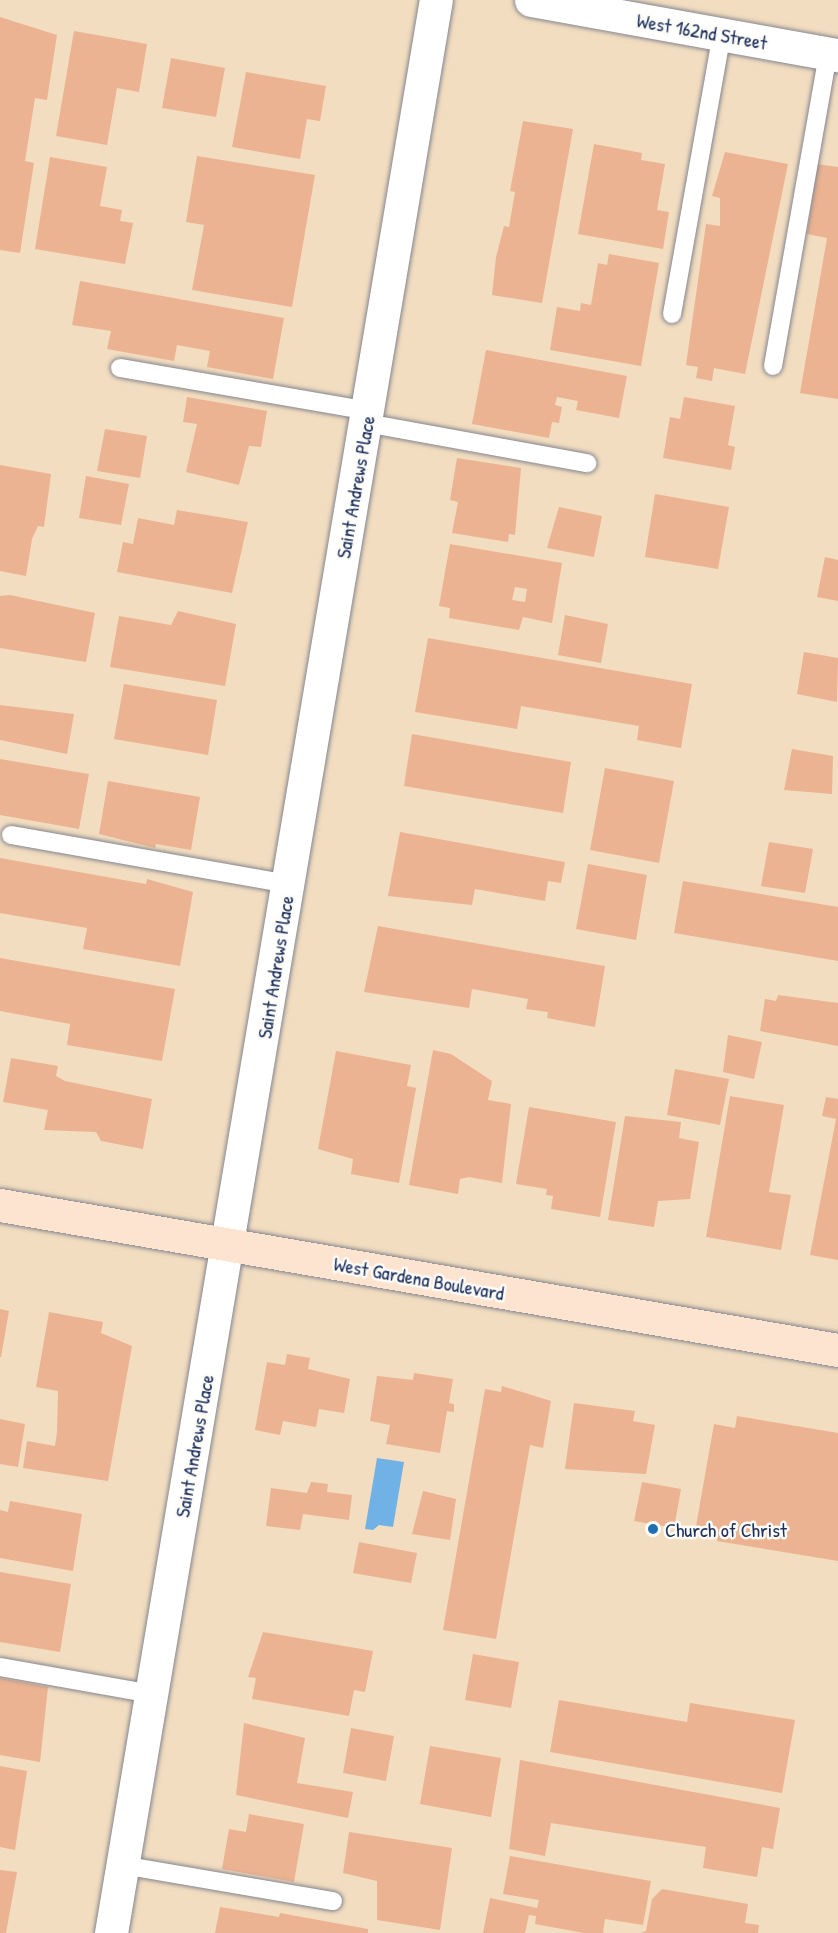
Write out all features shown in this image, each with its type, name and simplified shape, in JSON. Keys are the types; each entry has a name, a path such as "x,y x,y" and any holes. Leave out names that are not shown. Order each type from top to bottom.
{"main road":[{"name":"West Gardena Boulevard","path":"0,1205 838,1350"}],"street":[{"name":"Saint Andrews Place","path":"111,1933 229,1245 436,0"},
{"name":"West 162nd Street","path":"531,0 833,54"}],"lane":[{"path":"672,314 722,34"},
{"path":"773,366 833,54"},
{"path":"120,368 587,463"},
{"path":"11,835 289,884"},
{"path":"0,1667 151,1694"},
{"path":"122,1865 333,1901"}],"water":[{"path":"377,1458 404,1462 393,1527 379,1525 373,1530 365,1529"}],"building":[{"path":"0,17 57,35 47,100 35,98 25,161 34,163 20,253 0,250"},
{"path":"74,31 147,44 139,92 117,88 107,145 56,136"},
{"path":"171,58 225,68 216,117 162,108"},
{"path":"246,72 326,86 320,121 307,119 300,159 232,147"},
{"path":"523,121 573,129 542,303 492,295 496,257 504,226 509,227 515,192 510,191"},
{"path":"594,144 642,153 641,160 665,164 657,210 669,212 663,249 578,234"},
{"path":"725,152 788,164 745,374 714,368 712,381 696,378 698,367 686,365 706,224 720,226 720,198 712,196"},
{"path":"197,156 315,175 292,307 192,290 204,225 186,222"},
{"path":"50,157 107,167 100,206 122,210 120,221 133,223 125,264 35,249"},
{"path":"817,164 838,167 838,399 800,393 827,238 807,234"},
{"path":"609,254 659,263 641,366 550,350 557,307 580,311 581,303 591,305 598,263 607,265"},
{"path":"80,281 284,318 273,379 207,367 210,351 177,345 174,361 107,349 111,331 72,325"},
{"path":"486,350 627,376 619,418 576,410 578,401 557,397 555,405 562,407 559,423 552,422 549,438 472,424"},
{"path":"187,397 267,411 261,447 249,446 239,485 186,472 197,424 183,422"},
{"path":"684,397 735,406 728,445 735,447 731,470 663,458 670,417 680,419"},
{"path":"105,429 147,436 140,478 97,471"},
{"path":"457,458 521,468 515,535 509,534 508,542 452,533 458,502 450,500"},
{"path":"0,465 51,474 44,527 38,526 32,539 26,576 0,571"},
{"path":"86,476 129,484 121,525 79,518"},
{"path":"655,494 729,507 718,569 645,557"},
{"path":"559,507 602,516 594,557 547,548"},
{"path":"177,510 248,522 232,593 117,572 123,542 133,544 138,518 174,525"},
{"path":"450,544 562,563 552,623 523,617 519,630 449,618 450,608 439,606","holes":["515,587 527,589 525,602 512,600"]},
{"path":"825,557 838,560 838,601 817,597"},
{"path":"10,595 95,613 86,662 0,648 0,596"},
{"path":"178,611 236,624 225,686 110,667 119,616 171,625"},
{"path":"565,615 608,624 601,663 558,655"},
{"path":"428,638 692,684 681,748 637,740 639,726 521,706 517,729 415,712"},
{"path":"804,652 838,658 837,702 797,694"},
{"path":"124,684 217,700 208,755 114,739"},
{"path":"0,705 74,714 67,754 0,740"},
{"path":"412,734 571,762 563,813 404,786"},
{"path":"792,749 833,756 832,794 784,790"},
{"path":"0,759 89,774 79,829 0,815"},
{"path":"605,768 674,781 659,863 590,850"},
{"path":"108,781 200,797 191,850 156,844 155,848 99,834"},
{"path":"400,832 565,862 561,883 548,881 545,901 475,889 472,905 388,896"},
{"path":"769,842 813,849 805,893 761,886"},
{"path":"0,858 146,884 147,879 193,892 180,966 83,949 87,928 0,913"},
{"path":"588,864 647,875 636,940 576,929"},
{"path":"683,881 838,907 838,961 674,933"},
{"path":"378,926 605,966 595,1027 547,1018 548,1012 526,1009 528,999 472,989 469,1008 364,992"},
{"path":"0,958 175,989 162,1061 67,1045 70,1024 0,1011"},
{"path":"778,995 838,1003 838,1046 760,1031 765,999 776,1001"},
{"path":"728,1035 762,1042 754,1079 723,1072"},
{"path":"433,1050 451,1054 492,1081 488,1100 511,1104 502,1183 469,1177 460,1179 458,1194 409,1185"},
{"path":"336,1051 411,1065 407,1086 416,1088 399,1183 351,1174 353,1159 318,1149"},
{"path":"11,1058 58,1066 56,1076 65,1081 152,1099 143,1149 101,1141 96,1132 44,1130 48,1110 3,1102"},
{"path":"675,1069 729,1079 720,1125 667,1115"},
{"path":"730,1096 784,1105 769,1192 791,1195 781,1250 706,1237"},
{"path":"826,1097 838,1099 838,1260 810,1255 836,1119 822,1116"},
{"path":"529,1107 616,1122 600,1217 551,1209 553,1196 546,1195 547,1189 516,1184"},
{"path":"625,1116 681,1122 679,1138 699,1142 690,1199 658,1201 654,1227 608,1220"},
{"path":"0,1309 9,1311 1,1357 0,1357"},
{"path":"49,1312 103,1322 101,1333 132,1346 108,1481 23,1468 27,1441 55,1446 58,1391 36,1387"},
{"path":"287,1354 310,1358 308,1369 350,1379 344,1413 319,1409 316,1427 283,1421 280,1435 255,1430 267,1362 285,1365"},
{"path":"414,1373 453,1379 449,1403 454,1404 454,1412 447,1411 440,1453 386,1444 390,1425 370,1421 377,1376 413,1380"},
{"path":"502,1386 551,1401 543,1448 530,1445 496,1639 443,1630 485,1389 501,1392"},
{"path":"574,1403 635,1411 633,1421 655,1425 646,1474 565,1469"},
{"path":"737,1416 838,1433 838,1561 717,1541 717,1536 695,1532 714,1424 735,1428"},
{"path":"0,1419 25,1424 18,1467 0,1464"},
{"path":"311,1482 328,1484 327,1492 352,1495 349,1520 303,1514 300,1530 266,1526 271,1488 307,1493"},
{"path":"642,1482 681,1489 674,1528 634,1521"},
{"path":"423,1491 456,1499 450,1540 412,1534"},
{"path":"10,1501 82,1514 73,1571 0,1558 0,1510 8,1512"},
{"path":"359,1542 417,1553 411,1583 353,1573"},
{"path":"0,1572 71,1584 60,1652 0,1642"},
{"path":"263,1632 373,1651 365,1692 354,1690 349,1716 252,1699 256,1678 248,1677"},
{"path":"473,1654 519,1662 511,1708 465,1700"},
{"path":"0,1678 48,1687 40,1762 0,1755"},
{"path":"559,1700 687,1722 690,1703 795,1720 782,1793 550,1752"},
{"path":"244,1723 305,1738 297,1783 353,1792 348,1818 236,1795"},
{"path":"351,1728 394,1736 386,1781 343,1773"},
{"path":"430,1746 501,1758 491,1817 420,1804"},
{"path":"520,1760 780,1808 773,1849 762,1847 757,1877 703,1868 706,1847 551,1823 545,1856 509,1849"},
{"path":"0,1766 27,1771 15,1850 0,1847"},
{"path":"249,1814 304,1824 294,1882 222,1869 229,1829 246,1832"},
{"path":"349,1832 452,1848 440,1930 377,1920 377,1881 343,1873"},
{"path":"510,1856 651,1881 643,1925 605,1919 603,1933 584,1933 535,1924 536,1916 529,1915 525,1933 483,1933 490,1898 537,1908 539,1900 503,1894"},
{"path":"0,1870 17,1872 6,1933 0,1933"},
{"path":"662,1889 748,1904 745,1923 759,1925 758,1933 641,1933 646,1931 652,1899"},
{"path":"220,1907 279,1917 280,1913 368,1929 368,1933 215,1933"}],"place":[{"name":"Church of Christ","path":"653,1529"}]}
